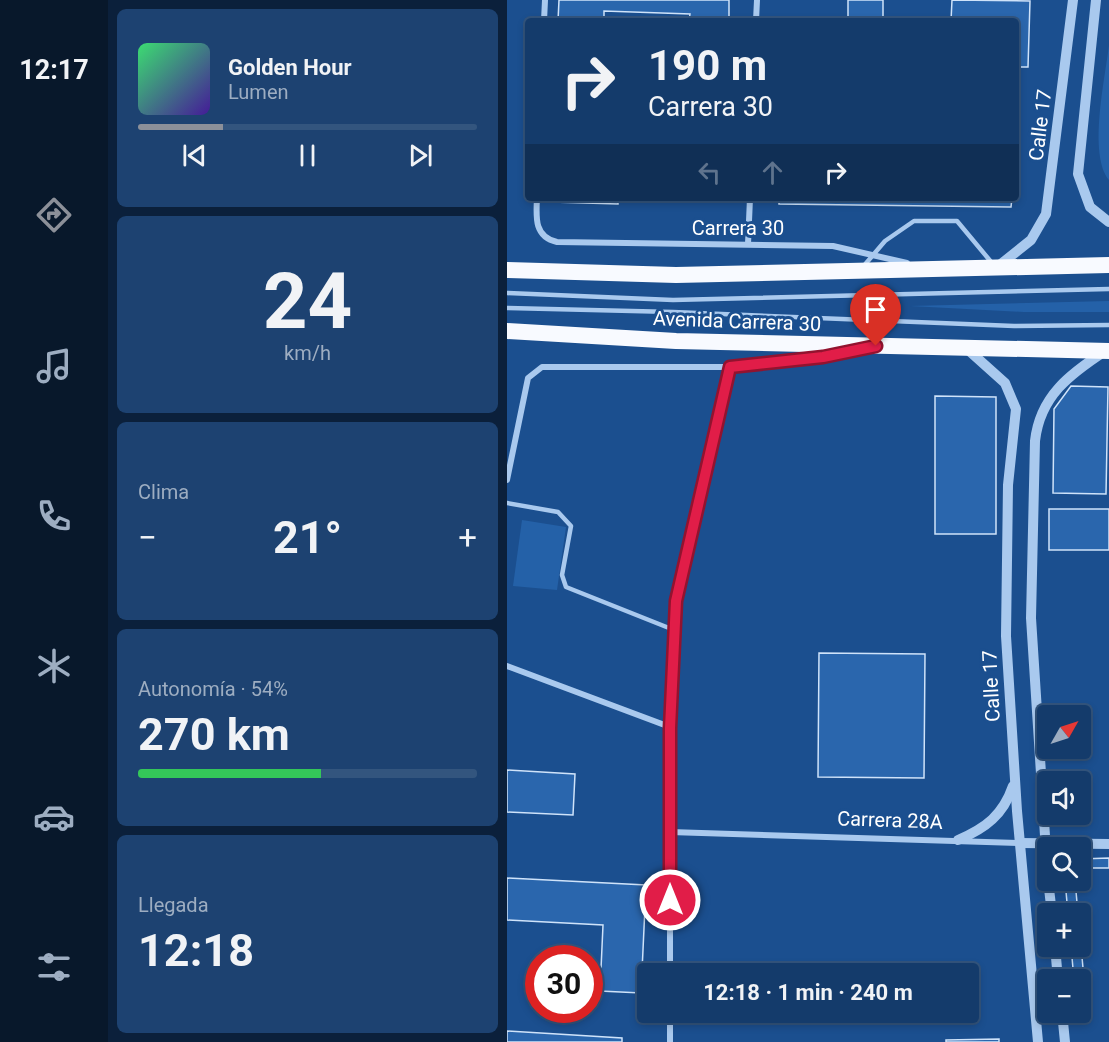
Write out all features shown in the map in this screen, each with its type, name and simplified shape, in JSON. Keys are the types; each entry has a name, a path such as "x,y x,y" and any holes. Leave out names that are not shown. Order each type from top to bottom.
{"highway":[{"path":"507,270 676,275 1108,265"},
{"name":"Avenida Carrera 30","path":"507,331 675,341 1108,350"}],"street":[{"path":"544,18 545,0"},
{"path":"756,18 757,0"},
{"name":"Calle 17","path":"995,268 1031,240 1046,214 1073,0"},
{"path":"1096,0 1078,174 1090,207 1109,222"},
{"name":"Carrera 30","path":"537,201 536,219 541,235 557,242 833,246 933,269"},
{"path":"748,244 750,201"},
{"path":"507,480 528,378 533,372 546,366 730,367 823,357 876,346"},
{"name":"Calle 17","path":"966,348 1005,383 1016,409 1008,485 1005,589 1015,783 1038,1042"},
{"path":"1045,837 1030,596 1036,434 1041,413 1057,387 1108,350"},
{"path":"670,963 670,728 676,601 730,367"},
{"path":"507,666 670,728"},
{"path":"959,840 993,821 1008,800 1015,783"},
{"name":"Carrera 28A","path":"670,832 1037,844"},
{"name":"Carrera 28A","path":"1091,844 1109,844"},
{"path":"670,1023 670,1042"},
{"path":"1063,1023 1065,1042"}],"lane":[{"path":"859,271 870,255 896,231 914,221 957,221 995,268"},
{"path":"507,293 673,300 1109,289"},
{"path":"507,308 673,312 1014,326 1109,325"},
{"path":"507,503 558,512 571,526 562,575 566,587 674,630"}],"shaded area":[{"path":"1109,45 1109,180 1103,168 1099,135"},
{"path":"1109,301 1109,312 1024,312 910,306"},
{"path":"522,520 566,527 557,590 513,586"}],"building":[{"path":"559,0 729,0 729,18 689,18 690,14 604,11 604,18 558,18"},
{"path":"848,0 883,0 883,17 848,17"},
{"path":"952,0 1030,1 1028,67 1019,67 1019,18 951,18"},
{"path":"618,201 618,204 552,202"},
{"path":"779,201 1012,201 1011,207 779,204"},
{"path":"1071,386 1108,387 1106,494 1053,493 1054,409"},
{"path":"935,396 996,397 996,534 935,534"},
{"path":"1049,509 1109,509 1109,550 1049,550"},
{"path":"819,653 925,654 924,778 818,777"},
{"path":"507,770 575,774 573,815 507,812"},
{"path":"1109,858 1109,868 1091,868 1091,859"},
{"path":"507,878 646,885 642,963 637,963 637,993 603,991 603,925 507,920"},
{"path":"1066,891 1076,891 1077,903 1067,903"},
{"path":"1072,957 1082,957 1083,969 1073,969"},
{"path":"507,1031 622,1038 622,1042 507,1042"},
{"path":"999,1039 999,1042 946,1042 946,1040"}],"route":[{"path":"670,900 670,728 676,601 730,367 823,357 876,346"}]}
